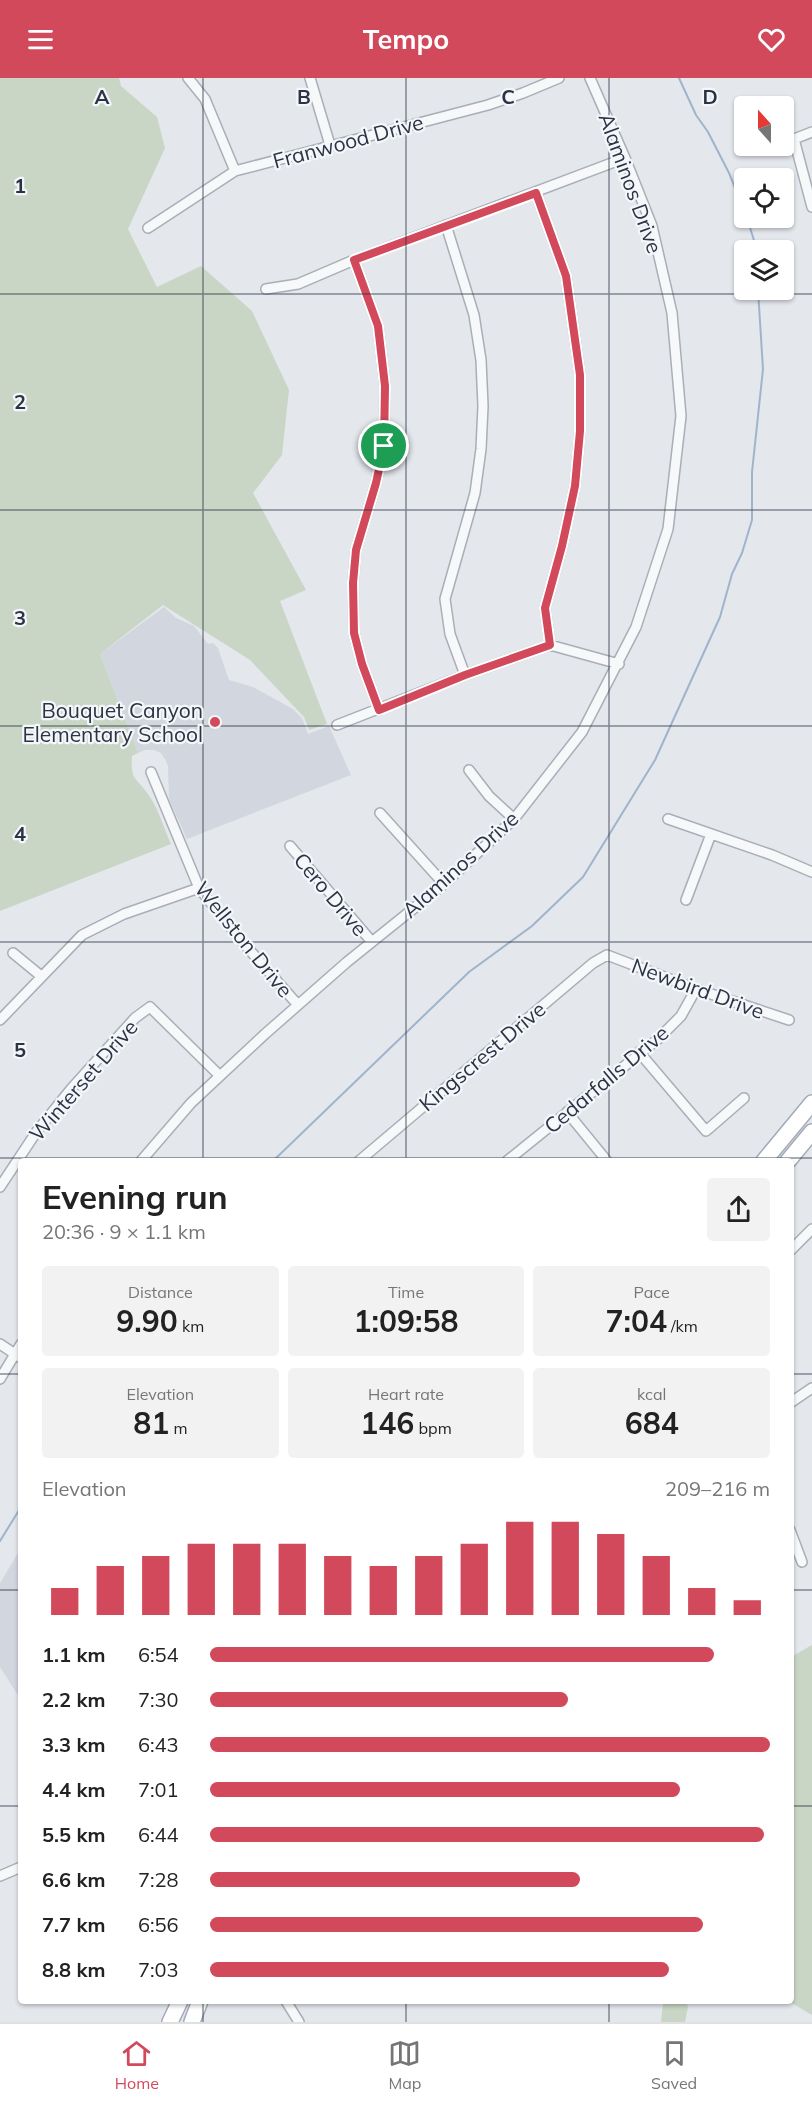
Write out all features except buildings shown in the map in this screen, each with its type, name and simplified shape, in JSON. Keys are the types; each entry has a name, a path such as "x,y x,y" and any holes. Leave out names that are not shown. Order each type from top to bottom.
{"main road":[{"path":"766,1158 812,1103"},
{"path":"790,1158 812,1132"},
{"path":"170,2022 179,2004"},
{"path":"192,2022 199,2004"}],"street":[{"path":"188,78 205,99 236,171"},
{"path":"310,78 330,145"},
{"name":"Franwood Drive","path":"148,228 236,171 488,105 559,78"},
{"name":"Alaminos Drive","path":"144,1158 191,1103 219,1076 298,1005 444,884 514,819 582,732 619,664 636,627 668,529 681,416 672,313 652,226 590,78"},
{"path":"812,132 794,139 812,207"},
{"path":"266,289 298,284 354,260 625,158"},
{"path":"536,193 566,276 580,375 580,431 575,486 545,608 550,645"},
{"path":"446,225 474,315 481,360 483,406 481,449 475,493 445,599 450,634 465,675"},
{"path":"354,260 378,326 385,386 384,446 376,483 356,550 353,583 354,633 362,664 379,710"},
{"path":"337,725 465,675 550,645 619,664"},
{"path":"469,770 489,796 514,819"},
{"name":"Wellston Drive","path":"151,772 199,888 298,1005"},
{"path":"380,813 444,884"},
{"path":"668,819 812,872"},
{"path":"686,900 711,834"},
{"name":"Cero Drive","path":"290,846 372,942"},
{"path":"0,1020 82,934 124,914 199,888"},
{"path":"14,953 40,976"},
{"name":"Newbird Drive","path":"607,955 696,989 789,1020"},
{"name":"Kingscrest Drive","path":"363,1158 593,963 607,955"},
{"name":"Cedarfalls Drive","path":"511,1158 639,1052 658,1039 681,1016 696,989"},
{"name":"Winterset Drive","path":"19,1158 37,1131 64,1098 135,1017 150,1007 219,1076"},
{"path":"639,1052 706,1131 744,1098"},
{"path":"567,1112 605,1158"},
{"name":"Winterset Drive","path":"0,1187 18,1160"},
{"path":"794,1247 812,1228"},
{"path":"0,1344 18,1356 0,1379"},
{"path":"794,1400 812,1388"},
{"path":"794,1541 802,1562"},
{"path":"0,1876 18,1868"},
{"path":"288,2004 299,2022"}],"shaded area":[{"name":"Bouquet Canyon Elementary School","path":"164,607 176,618 194,626 208,644 213,643 218,648 229,680 253,687 293,709 302,718 308,734 329,726 351,775 187,839 169,799 168,766 165,759 161,753 154,750 138,753 100,654"},
{"path":"18,1553 18,1695 0,1667 0,1583"}],"green space":[{"path":"0,78 119,78 121,86 157,117 165,148 128,229 157,287 201,266 252,311 289,390 282,455 253,493 306,590 280,601 327,724 309,730 304,717 250,660 163,605 100,654 138,753 132,756 133,775 153,802 171,844 0,911"},
{"path":"812,1645 812,2015 793,2004 794,1655"},
{"path":"663,2004 687,2004 685,2022 661,2022"}],"waterway":[{"path":"679,78 734,185"},
{"path":"750,228 754,240"},
{"path":"276,1158 469,972 532,926 583,877 655,760 720,617 732,574 742,553 752,520 752,472 763,369 759,300"},
{"path":"0,1541 18,1512"}],"place":[{"name":"Bouquet Canyon Elementary School","path":"215,722"}],"route":[{"path":"536,193 566,276 580,375 580,431 575,486 545,608 550,645 465,675 379,710 362,664 354,633 353,583 356,550 368,513 384,446 385,386 378,326 354,260 536,193"}]}
